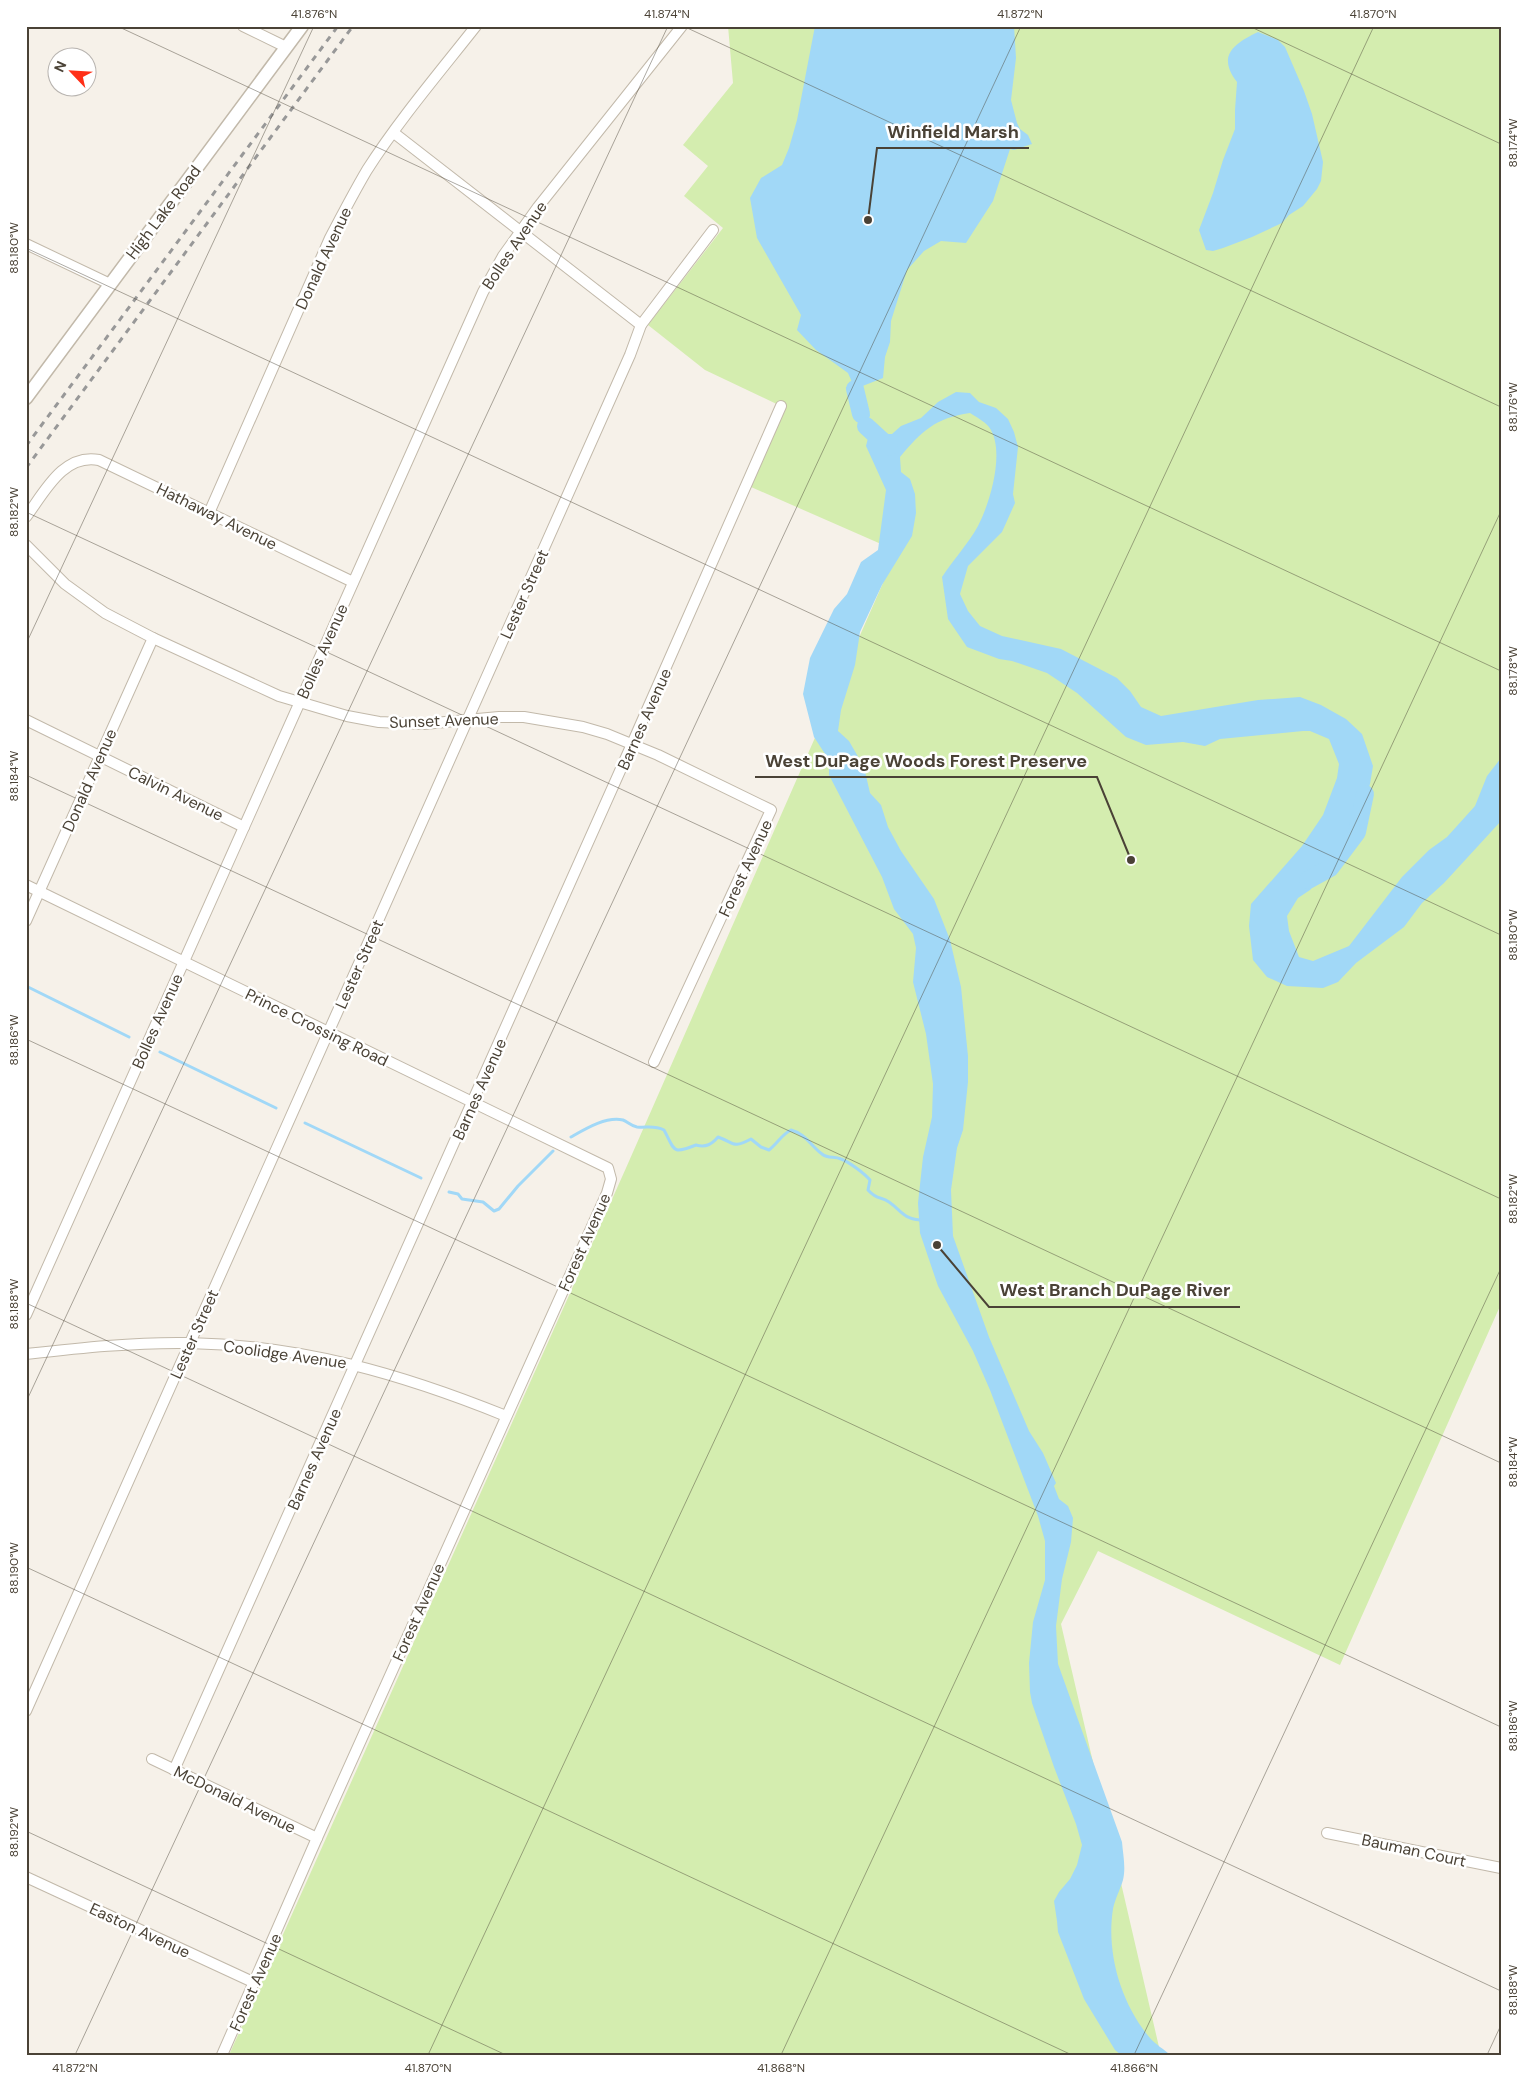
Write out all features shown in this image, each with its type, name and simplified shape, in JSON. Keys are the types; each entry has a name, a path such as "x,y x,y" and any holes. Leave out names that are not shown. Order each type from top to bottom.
{"street":[{"path":"242,26 286,47"},
{"name":"High Lake Road","path":"26,398 302,26"},
{"name":"Donald Avenue","path":"209,513 330,238 368,168 476,26"},
{"name":"Bolles Avenue","path":"26,1315 483,292 503,256 682,26"},
{"path":"394,133 641,324"},
{"name":"Lester Street","path":"26,1711 630,355 641,324 713,230"},
{"path":"26,244 110,284"},
{"name":"Barnes Avenue","path":"174,1770 473,1102 781,406"},
{"name":"Hathaway Avenue","path":"26,517 58,474 80,459 89,458 108,463 353,582"},
{"name":"Sunset Avenue","path":"26,545 55,575 84,600 105,614 257,687 347,716 379,722 416,724 499,717 555,721 607,734 632,744 771,810"},
{"name":"Donald Avenue","path":"26,921 153,638"},
{"name":"Calvin Avenue","path":"26,720 244,827"},
{"name":"Forest Avenue","path":"654,1062 771,810"},
{"name":"Prince Crossing Road","path":"26,885 608,1168"},
{"name":"Forest Avenue","path":"222,2055 317,1838 607,1193 611,1179 608,1168"},
{"name":"Coolidge Avenue","path":"26,1354 101,1346 190,1343 274,1350 356,1364 433,1388 506,1416"},
{"name":"McDonald Avenue","path":"152,1759 317,1838"},
{"name":"Bauman Court","path":"1327,1832 1501,1868"},
{"name":"Easton Avenue","path":"26,1877 254,1983"}],"green space":[{"path":"728,26 1501,26 1501,1304 1340,1665 1098,1551 1061,1624 1159,2047 1155,2055 229,2055 626,1168 897,551 751,487 785,408 705,370 648,325 723,228 684,196 708,166 683,145 733,83"}],"water":[{"path":"815,26 1014,26 1016,58 1011,100 1017,123 1020,129 1028,135 1032,144 1014,150 1010,149 993,201 966,243 941,241 924,251 907,270 891,321 890,342 885,357 883,378 855,389 848,373 816,350 797,330 801,315 757,238 750,198 761,178 782,165 789,148 797,120"},
{"path":"1258,32 1278,40 1285,47 1304,91 1312,114 1323,162 1321,181 1303,206 1289,215 1282,223 1223,248 1213,251 1206,250 1199,230 1235,129 1237,82 1228,65 1228,58 1235,46"},
{"path":"956,392 970,393 979,402 996,408 1008,419 1018,447 1013,494 1015,503 1002,532 968,566 960,594 968,611 980,626 1002,636 1061,649 1117,678 1130,691 1141,707 1161,716 1258,700 1300,697 1321,705 1346,719 1362,734 1373,766 1370,784 1360,816 1328,870 1310,890 1298,898 1287,916 1289,931 1299,957 1313,961 1349,946 1402,877 1429,850 1447,837 1475,806 1487,776 1501,758 1501,821 1444,883 1422,903 1404,927 1356,963 1338,982 1323,988 1287,986 1267,977 1253,960 1249,926 1251,904 1302,846 1323,815 1337,778 1339,764 1329,739 1310,731 1303,731 1220,739 1205,746 1183,742 1146,745 1126,737 1077,693 1047,673 1012,661 999,659 967,647 948,619 942,577 974,533 983,516 991,491 996,462 994,437 987,425 970,413 958,415 947,418 930,427 900,457 901,472 910,479 915,494 916,513 912,536 882,585 860,632 855,665 841,710 838,731 849,741 864,767 870,793 881,805 888,827 901,851 934,899 950,940 961,987 968,1056 968,1082 963,1130 957,1148 951,1190 953,1236 989,1337 1029,1431 1043,1453 1056,1483 1054,1486 1059,1499 1068,1506 1073,1518 1071,1542 1062,1579 1056,1626 1058,1664 1122,1842 1124,1875 1114,1905 1111,1926 1114,1960 1118,1977 1131,2010 1140,2025 1152,2040 1170,2055 1121,2055 1115,2050 1084,1999 1058,1932 1054,1901 1070,1879 1077,1865 1082,1845 1032,1703 1030,1692 1029,1663 1033,1622 1045,1580 1045,1541 1038,1516 990,1390 973,1351 938,1286 920,1233 918,1203 923,1157 932,1117 933,1084 926,1034 913,982 916,948 913,934 894,909 882,877 829,775 829,760 814,737 803,694 810,658 834,609 847,594 861,562 878,550 886,490 866,446 868,438 876,434 892,434 901,426 921,418 938,402"}],"waterway":[{"path":"855,389 861,414"},
{"path":"866,426 889,447"},
{"path":"1308,880 1330,868 1357,832 1365,794"},
{"path":"26,986 129,1037"},
{"path":"160,1052 276,1108"},
{"path":"571,1137 596,1124 616,1119 623,1120 637,1127 660,1128 664,1130 672,1146 678,1150 696,1145 706,1146 718,1137 734,1144 740,1144 751,1139 761,1147 769,1150 791,1130 804,1137 824,1156 841,1159 856,1168 870,1180 868,1190 871,1193 889,1202 906,1216 920,1220"},
{"path":"305,1123 421,1178"},
{"path":"449,1192 458,1194 462,1199 483,1202 494,1211 499,1209 518,1186 553,1151"}],"railway":[{"path":"26,446 338,26"},
{"path":"26,468 353,26"}],"place":[{"name":"Winfield Marsh","path":"868,220"},
{"name":"West DuPage Woods Forest Preserve","path":"1131,860"},
{"name":"West Branch DuPage River","path":"937,1245"}]}
